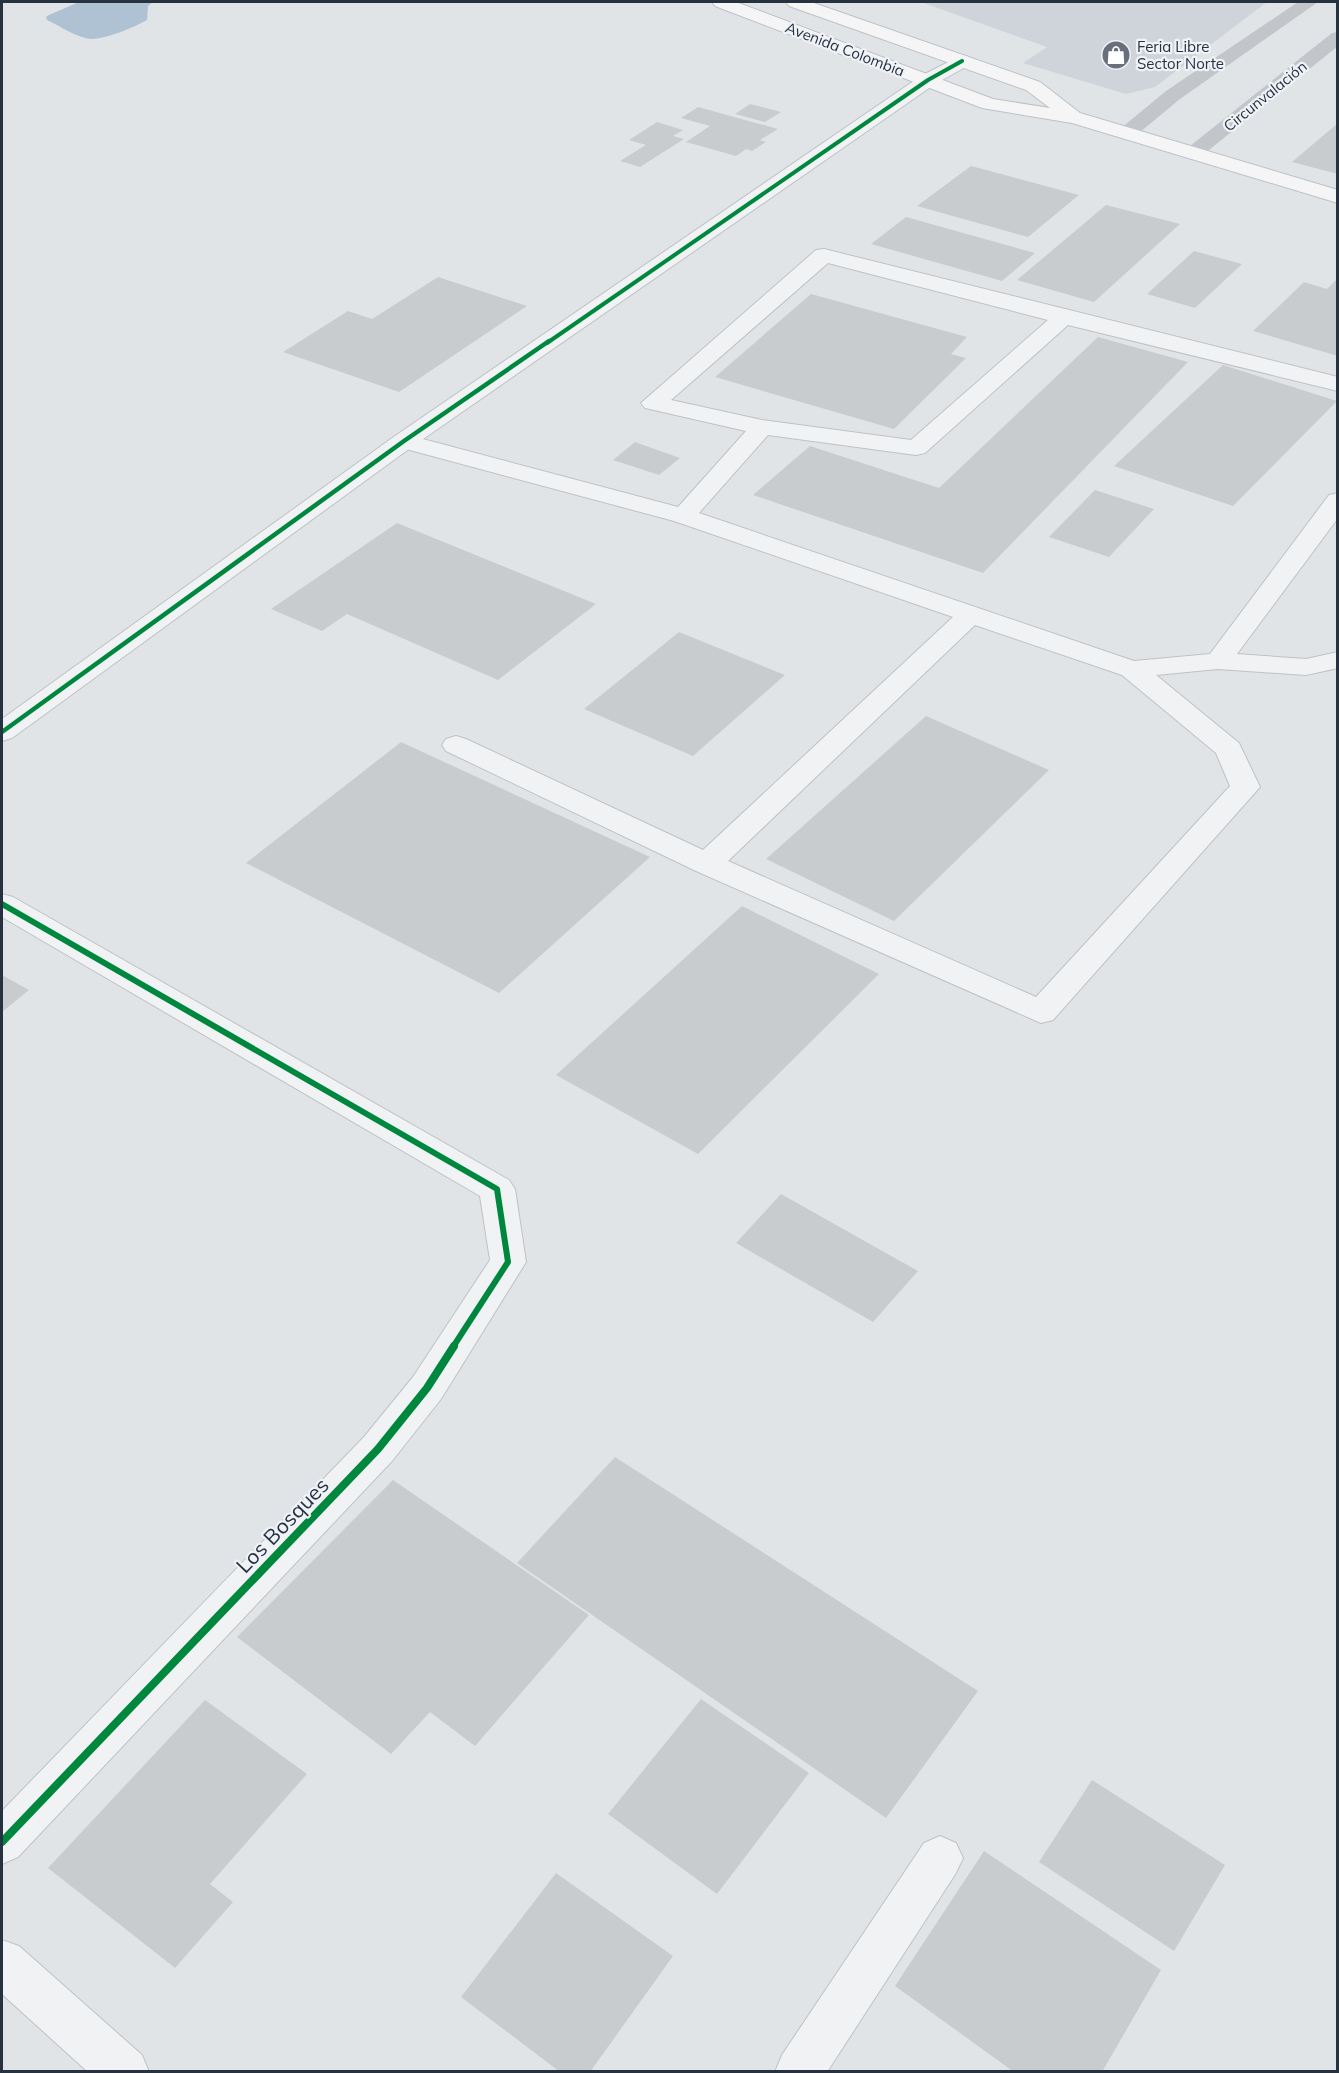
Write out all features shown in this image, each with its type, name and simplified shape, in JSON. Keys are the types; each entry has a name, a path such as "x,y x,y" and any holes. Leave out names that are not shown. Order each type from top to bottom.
{"main road":[{"name":"Avenida Colombia","path":"721,2 989,104 1075,118 1338,197"},
{"name":"Avenida Colombia","path":"795,2 1033,86 1075,118"},
{"path":"1127,133 1173,95 1309,2"},
{"name":"Circunvalación","path":"1192,154 1338,37"}],"street":[{"path":"2,732 404,441 928,80 962,61"},
{"path":"1064,317 916,448 762,427 653,403 824,255 1338,384"},
{"path":"683,516 762,427"},
{"path":"404,441 683,516 1132,669 1229,750 1245,788 1041,1012 707,864 456,745"},
{"path":"1218,661 1338,500"},
{"path":"707,864 970,615"},
{"path":"1132,669 1218,661 1306,667 1338,660"},
{"name":"Los Bosques","path":"2,904 497,1189 508,1262 427,1388 378,1449 2,1842"},
{"path":"799,2072 940,1858"},
{"path":"2,1963 125,2072"}],"shaded area":[{"name":"Feria Libre Sector Norte","path":"921,2 1267,2 1155,87 1126,94 1023,63 1047,47"}],"water":[{"path":"79,2 153,2 148,6 147,20 120,32 92,39 75,34 47,20 46,17 49,15"}],"building":[{"path":"750,104 781,112 765,122 735,114"},
{"path":"698,107 778,129 760,140 766,142 752,151 746,149 736,156 686,142 710,126 681,118"},
{"path":"657,122 683,130 673,136 684,139 640,167 620,161 646,145 629,140"},
{"path":"1338,123 1338,174 1292,162"},
{"path":"971,166 1079,195 1028,237 917,206"},
{"path":"1106,205 1180,224 1094,302 1017,280"},
{"path":"906,217 1035,253 1002,281 871,244"},
{"path":"1194,251 1242,264 1195,308 1147,294"},
{"path":"438,277 527,306 399,392 283,352 348,311 372,319"},
{"path":"1338,278 1338,356 1253,331 1304,282 1327,289"},
{"path":"811,294 967,337 951,354 966,358 894,429 715,377"},
{"path":"1098,337 1188,362 983,573 753,495 810,446 939,488"},
{"path":"1223,365 1337,401 1233,506 1114,466"},
{"path":"635,442 680,458 659,475 613,460"},
{"path":"1095,490 1154,509 1109,557 1049,537"},
{"path":"397,523 596,604 498,680 347,614 322,631 271,609"},
{"path":"679,632 785,675 693,756 584,709"},
{"path":"926,716 1049,770 894,921 766,859"},
{"path":"401,742 650,857 499,993 246,863"},
{"path":"742,906 879,974 698,1154 556,1075"},
{"path":"2,975 29,990 2,1012"},
{"path":"781,1194 918,1271 873,1322 736,1243"},
{"path":"615,1457 978,1691 886,1818 517,1563"},
{"path":"393,1480 589,1615 475,1746 430,1712 391,1754 237,1637"},
{"path":"701,1699 809,1773 717,1894 608,1814"},
{"path":"205,1700 307,1774 210,1884 233,1902 175,1968 48,1868"},
{"path":"1092,1780 1225,1865 1174,1951 1039,1862"},
{"path":"984,1851 1161,1970 1102,2072 1014,2072 895,1986"},
{"path":"556,1873 673,1956 590,2072 560,2072 461,1997"}],"cycle path":[{"path":"2,732 404,441 928,80 962,61"},
{"path":"2,904 497,1189 508,1262 427,1388 378,1449 2,1842"}],"place":[{"name":"Feria Libre Sector Norte","path":"1116,55"}]}
